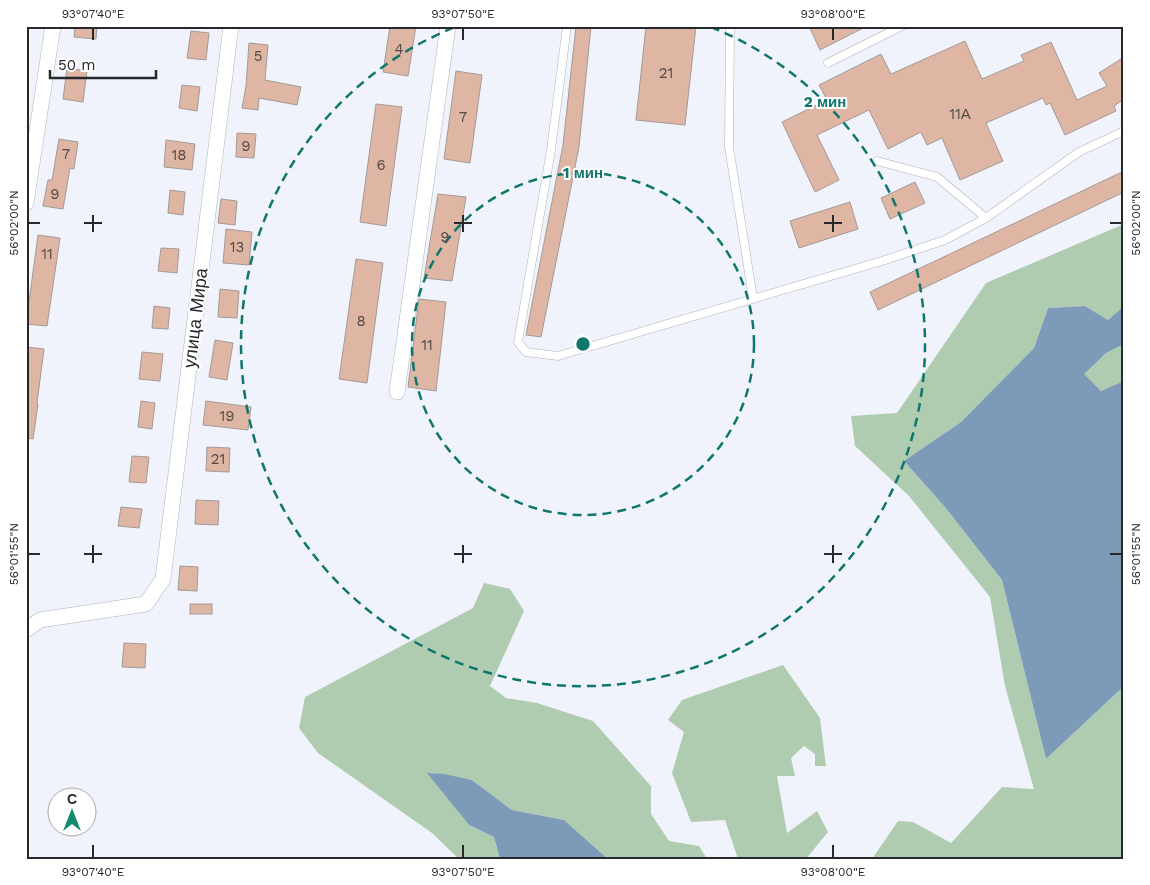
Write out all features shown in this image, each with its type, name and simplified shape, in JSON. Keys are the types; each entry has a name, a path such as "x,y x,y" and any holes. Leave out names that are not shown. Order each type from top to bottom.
{"street":[{"path":"26,203 53,26"},
{"name":"улица Мира","path":"26,630 40,620 146,604 163,579 230,26"},
{"path":"397,392 448,26"}],"lane":[{"path":"567,26 551,150 518,342 526,352 558,356 882,261 945,240 986,218 1080,152 1124,132"},
{"path":"730,26 729,147 753,298"},
{"path":"828,63 902,26"},
{"path":"877,161 937,177 986,218"}],"green space":[{"path":"1124,224 1124,306 1108,320 1085,306 1048,308 1034,348 961,422 904,461 945,507 1002,580 1046,759 1124,686 1124,859 872,859 898,821 913,822 951,843 1002,787 1034,789 1005,686 990,597 909,496 855,446 851,416 897,413 986,283"},
{"path":"1124,344 1124,381 1101,391 1083,374 1106,353"},
{"path":"484,583 510,589 524,611 490,686 506,698 537,703 593,721 651,786 651,814 669,841 699,846 707,859 608,859 564,820 512,810 472,780 428,773 469,825 494,837 500,859 459,859 432,833 318,753 299,728 305,697 473,608"},
{"path":"783,665 820,718 826,766 815,766 815,754 804,746 791,758 795,776 777,776 787,833 817,811 828,832 806,859 738,859 725,820 691,822 672,773 684,732 668,720 682,700"}],"water":[{"path":"1085,306 1108,320 1124,306 1124,344 1106,353 1084,374 1101,391 1124,381 1124,686 1046,759 1002,580 945,507 904,461 961,422 1034,348 1048,308"},
{"path":"427,773 444,774 472,780 512,810 564,820 608,859 500,859 494,837 469,825"}],"building":[{"path":"75,26 97,26 96,39 74,37"},
{"path":"390,26 416,26 408,76 383,72"},
{"path":"576,26 591,26 579,147 541,337 526,335 563,145"},
{"path":"646,26 696,26 685,125 636,120"},
{"path":"809,26 867,26 820,50"},
{"path":"191,31 209,33 206,60 187,58"},
{"path":"965,41 982,79 1024,61 1021,55 1051,42 1077,100 1107,86 1099,73 1124,57 1124,99 1114,106 1116,111 1065,135 1050,103 1046,105 1043,98 986,123 1003,161 960,180 942,138 927,145 921,132 888,149 869,110 817,135 839,180 815,192 782,122 827,100 819,85 881,54 891,74"},
{"path":"249,43 268,45 265,80 301,87 297,105 259,98 258,110 242,108 246,86"},
{"path":"67,68 87,71 83,102 63,99"},
{"path":"456,71 482,75 470,163 444,159"},
{"path":"182,85 200,87 197,111 179,108"},
{"path":"376,104 402,107 386,226 360,222"},
{"path":"237,133 256,134 254,158 236,157"},
{"path":"59,139 78,142 74,169 70,168 63,209 43,206 48,180 52,180"},
{"path":"166,140 195,144 192,170 164,167"},
{"path":"1124,171 1124,192 878,310 870,292"},
{"path":"915,182 925,203 890,219 881,198"},
{"path":"170,190 185,192 183,215 168,213"},
{"path":"438,194 466,197 452,281 424,278"},
{"path":"221,199 237,201 235,225 218,223"},
{"path":"850,202 858,229 799,248 790,221"},
{"path":"226,229 252,232 249,265 223,263"},
{"path":"38,235 60,238 47,326 26,324"},
{"path":"161,248 179,249 177,273 158,271"},
{"path":"356,259 383,263 367,383 339,379"},
{"path":"220,289 239,291 237,318 218,317"},
{"path":"419,299 446,302 436,391 408,387"},
{"path":"154,306 170,308 168,329 152,328"},
{"path":"215,340 233,343 227,380 209,377"},
{"path":"26,347 44,349 33,439 26,438"},
{"path":"142,352 163,354 160,381 139,379"},
{"path":"141,401 155,403 152,429 138,427"},
{"path":"206,401 251,407 248,430 203,425"},
{"path":"207,447 230,448 229,472 206,471"},
{"path":"132,456 149,457 146,483 129,482"},
{"path":"196,500 219,501 218,525 195,524"},
{"path":"121,507 142,509 139,528 118,526"},
{"path":"180,566 198,567 197,591 178,590"},
{"path":"190,604 212,604 212,614 190,614"},
{"path":"124,643 146,644 145,668 122,667"}]}
